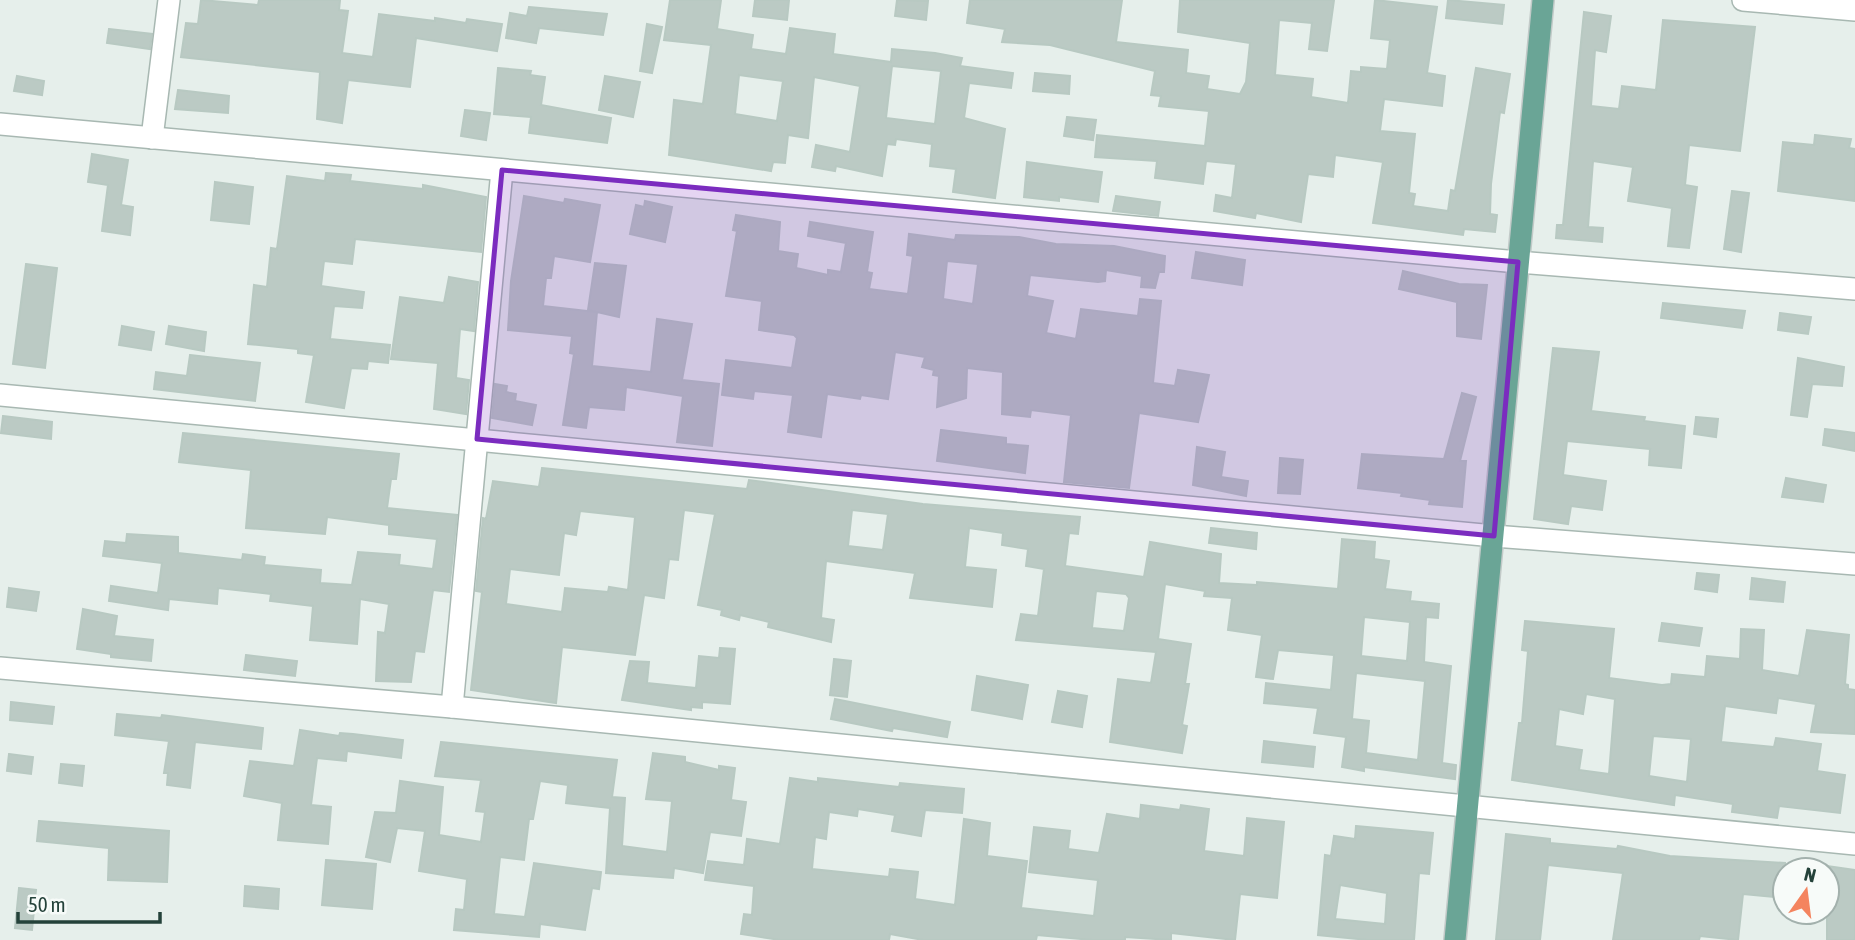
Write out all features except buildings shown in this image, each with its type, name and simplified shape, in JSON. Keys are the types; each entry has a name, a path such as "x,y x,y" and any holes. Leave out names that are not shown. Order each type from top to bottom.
{"main road":[{"path":"1455,940 1543,0"}],"street":[{"path":"152,138 169,0"},
{"path":"1743,0 1855,10"},
{"path":"0,124 1518,262 1855,289"},
{"path":"452,707 502,170"},
{"path":"0,395 1494,536 1855,564"},
{"path":"0,668 452,707 1855,844"}],"highlighted area":[{"path":"502,170 1518,262 1494,536 477,439"}]}
